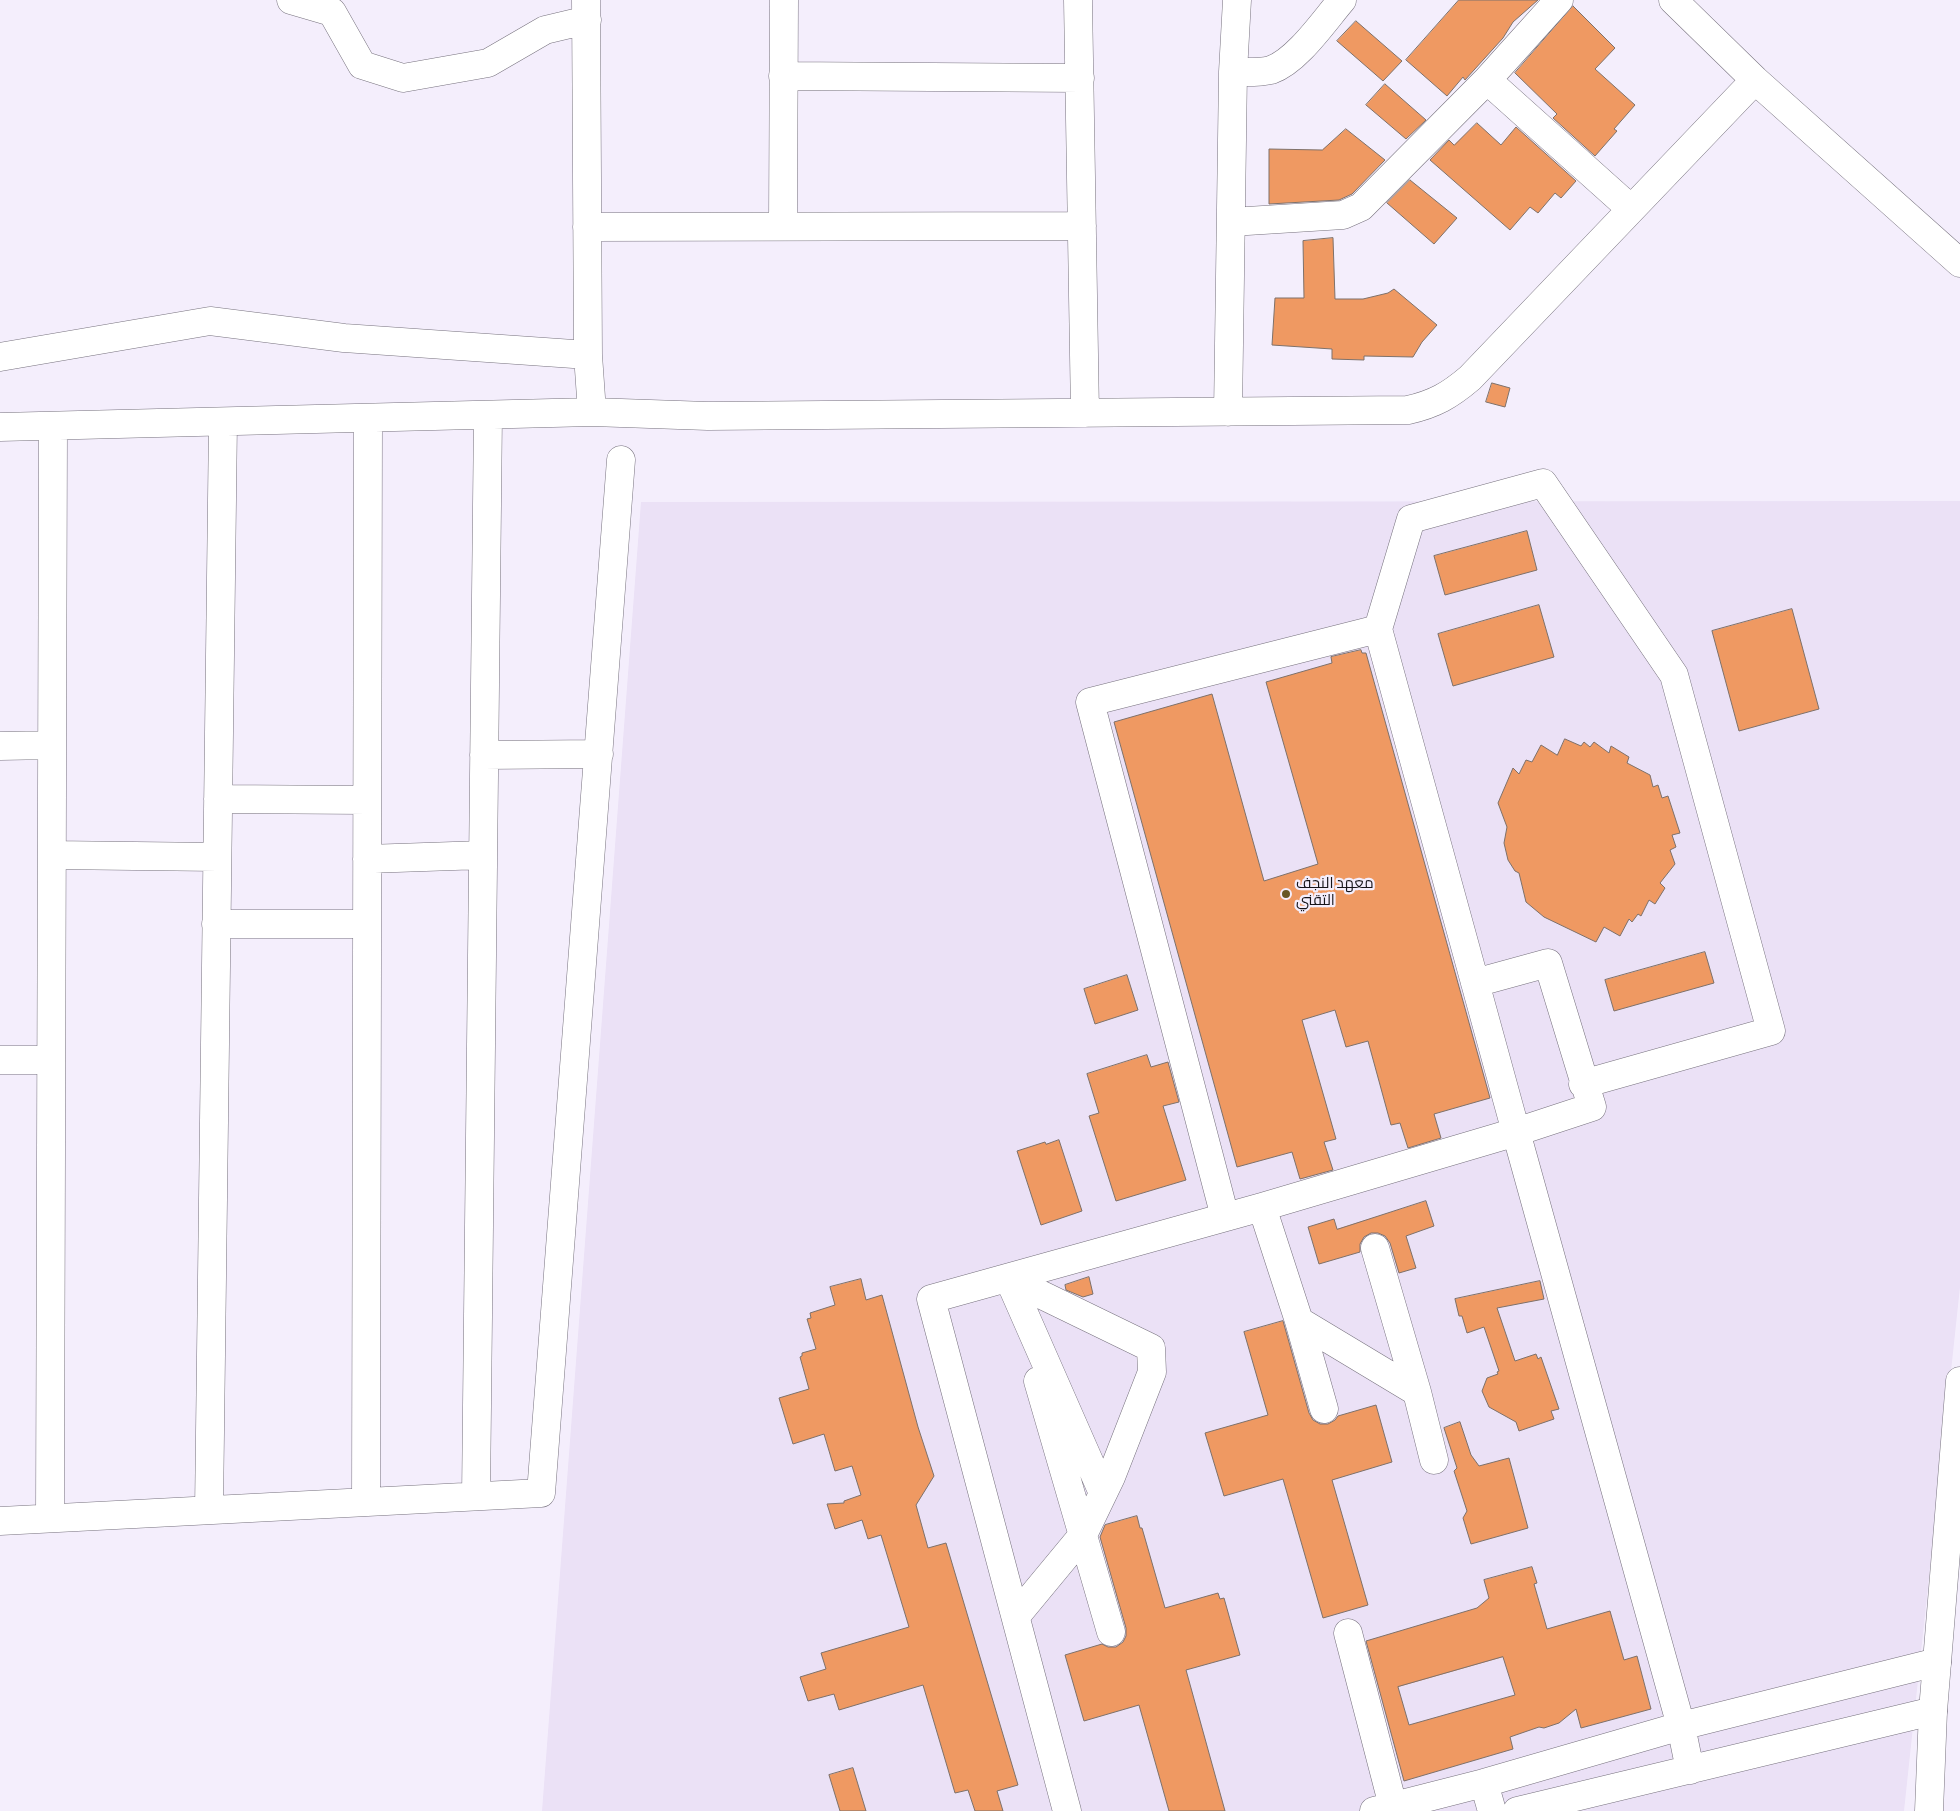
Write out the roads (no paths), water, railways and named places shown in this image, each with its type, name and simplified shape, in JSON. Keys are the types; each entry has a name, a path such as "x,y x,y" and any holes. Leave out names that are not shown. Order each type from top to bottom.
{"street":[{"path":"291,0 332,12 362,65 403,78 488,62 545,30 587,10 588,355 592,412"},
{"path":"783,226 784,0"},
{"path":"1078,0 1085,413"},
{"path":"1228,412 1232,72 1237,0"},
{"path":"1232,72 1259,72 1273,69 1285,62 1298,52 1342,0"},
{"path":"1231,222 1343,215 1361,207 1487,80 1559,0"},
{"path":"1673,0 1755,80 1960,263"},
{"path":"783,76 1080,78"},
{"path":"1487,80 1631,209"},
{"path":"0,427 592,412 708,416 1408,410 1426,406 1445,398 1470,378 1755,80"},
{"path":"588,227 1082,226"},
{"path":"0,358 210,321 344,338 588,355"},
{"path":"476,1496 488,415"},
{"path":"366,1502 368,418"},
{"path":"209,1510 223,422"},
{"path":"50,1518 53,426"},
{"path":"0,1521 541,1493 622,460"},
{"path":"1583,1084 1771,1031 1674,675 1543,484 1411,519 1378,629 1680,1726 1690,1770"},
{"path":"1225,1217 1090,702 1378,629"},
{"path":"0,746 52,745"},
{"path":"484,755 599,754"},
{"path":"218,799 367,800"},
{"path":"52,855 217,857"},
{"path":"367,859 483,855"},
{"path":"216,924 367,924"},
{"path":"1067,1811 931,1299 1009,1279 1262,1207 1516,1132 1592,1107 1583,1084 1548,964 1475,983"},
{"path":"0,1060 51,1060"},
{"path":"1262,1207 1300,1321 1324,1409"},
{"path":"1375,1248 1417,1392 1434,1460"},
{"path":"1009,1279 1151,1348 1152,1372 1103,1493 1083,1535 1016,1616"},
{"path":"1009,1279 1103,1493"},
{"path":"1009,1279 1110,1632"},
{"path":"1300,1321 1417,1392"},
{"path":"1929,1811 1933,1712 1960,1381"},
{"path":"1348,1633 1384,1808 1484,1783 1680,1726 1937,1662"},
{"path":"1517,1811 1933,1712"},
{"path":"1484,1783 1492,1811"}],"place":[{"name":"معهد النجف التقني","path":"1286,894"}]}
